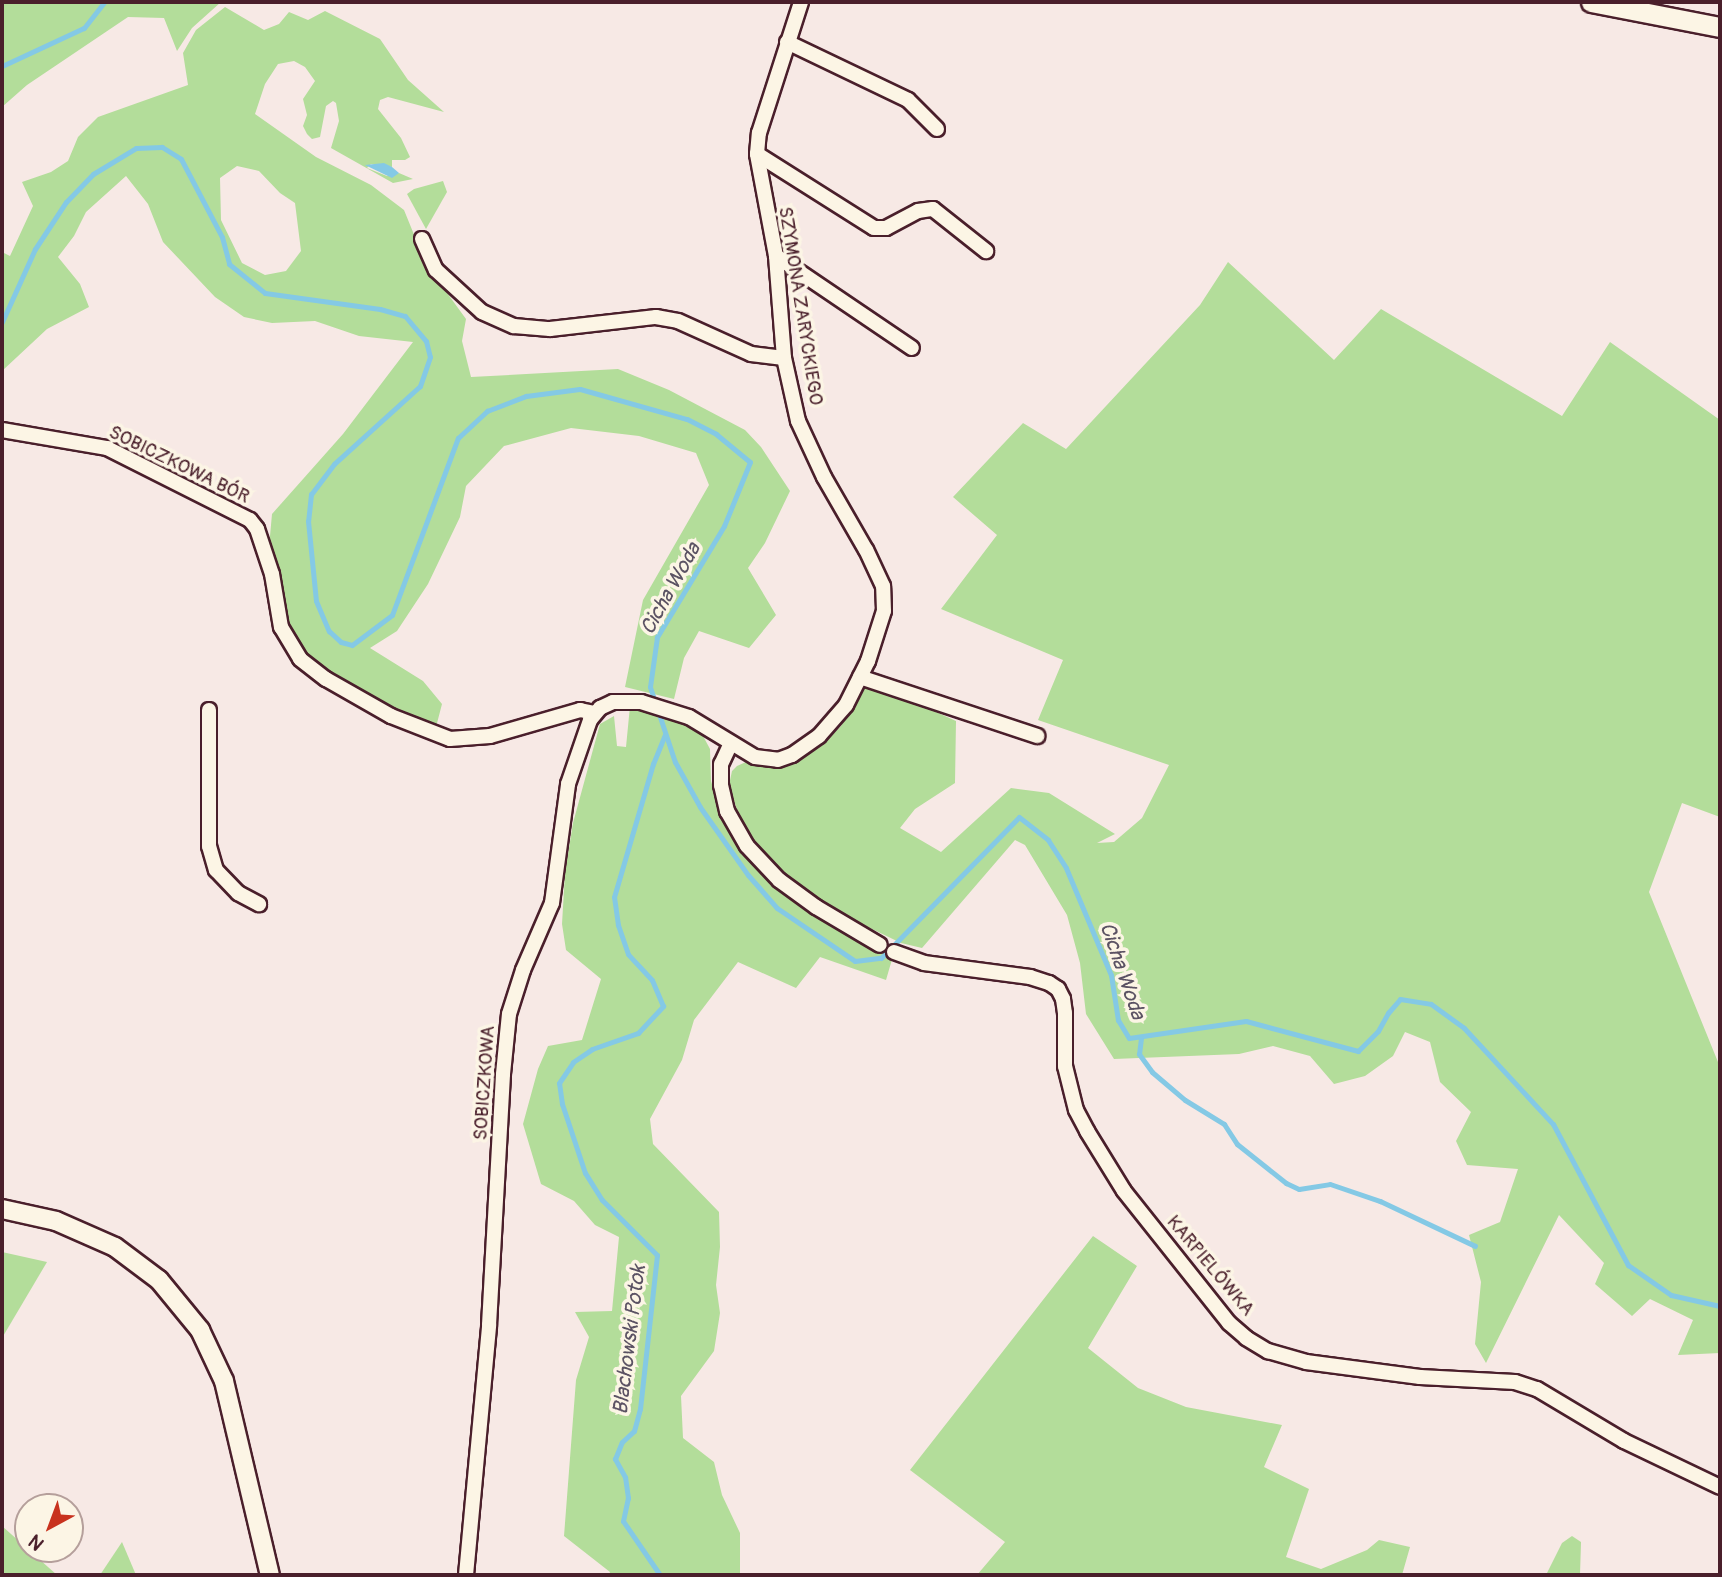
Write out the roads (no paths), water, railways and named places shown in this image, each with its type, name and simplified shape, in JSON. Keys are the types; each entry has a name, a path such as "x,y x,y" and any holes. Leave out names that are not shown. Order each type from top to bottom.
{"main road":[{"path":"1591,2 1720,27"}],"street":[{"name":"SZYMONA ZARYCKIEGO","path":"731,743 761,759 792,755 806,747 834,720 860,677 880,626 883,586 809,447 798,421 784,358 776,256 757,154 759,133 801,2"},
{"path":"787,42 908,100 937,129"},
{"path":"757,154 874,228 886,229 918,211 933,209 986,251"},
{"path":"422,239 436,270 482,312 514,326 550,329 656,317 678,321 751,354 784,358"},
{"path":"776,256 912,348"},
{"name":"SOBICZKOWA BÓR","path":"2,430 107,448 250,520 257,529 272,574 278,620 300,659 326,679 391,716 450,739 490,736 580,710 594,713"},
{"path":"860,677 1037,736"},
{"path":"594,713 620,701 641,702 681,714 731,743"},
{"path":"209,710 209,846 216,870 238,893 259,904"},
{"name":"SOBICZKOWA","path":"466,1575 489,1325 503,1074 509,1014 523,970 552,902 568,784 594,713"},
{"name":"KARPIELÓWKA","path":"731,743 721,764 721,785 727,811 747,846 779,880 832,917 887,948 923,963 1030,977 1058,989 1065,1013 1065,1066 1076,1110 1087,1131 1124,1191 1229,1323 1246,1338 1268,1351 1306,1362 1420,1377 1515,1382 1537,1388 1624,1441 1720,1488"},
{"path":"2,1209 56,1221 115,1247 159,1280 200,1330 224,1381 270,1575"}],"water":[{"path":"384,163 399,173 392,178 365,165"}],"waterway":[{"path":"2,66 84,28 104,2"},
{"name":"Cicha Woda","path":"2,322 35,249 66,202 93,174 136,148 162,147 181,159 222,237 229,264 265,293 380,309 405,316 426,341 430,357 420,386 334,464 311,494 308,521 316,601 329,631 341,642 352,645 392,615 458,438 487,411 526,396 580,389 687,419 716,434 750,462 724,526 657,637 650,687 675,762 700,807 748,875 777,908 855,961 881,958 1019,817 1048,840 1066,868 1111,975 1118,1020 1129,1038 1246,1021 1358,1051 1378,1031 1400,999 1431,1004 1464,1028 1553,1124 1628,1265 1671,1295 1720,1306"},
{"name":"Blachowski Potok","path":"660,1575 623,1521 628,1498 625,1477 615,1459 622,1442 634,1431 640,1409 657,1255 602,1200 585,1173 562,1104 559,1083 573,1062 592,1049 638,1033 663,1006 652,980 628,954 618,925 614,897 653,764 665,734"},
{"path":"1141,1038 1139,1054 1152,1072 1185,1100 1224,1124 1237,1144 1286,1183 1299,1189 1330,1184 1380,1201 1475,1246"}]}
